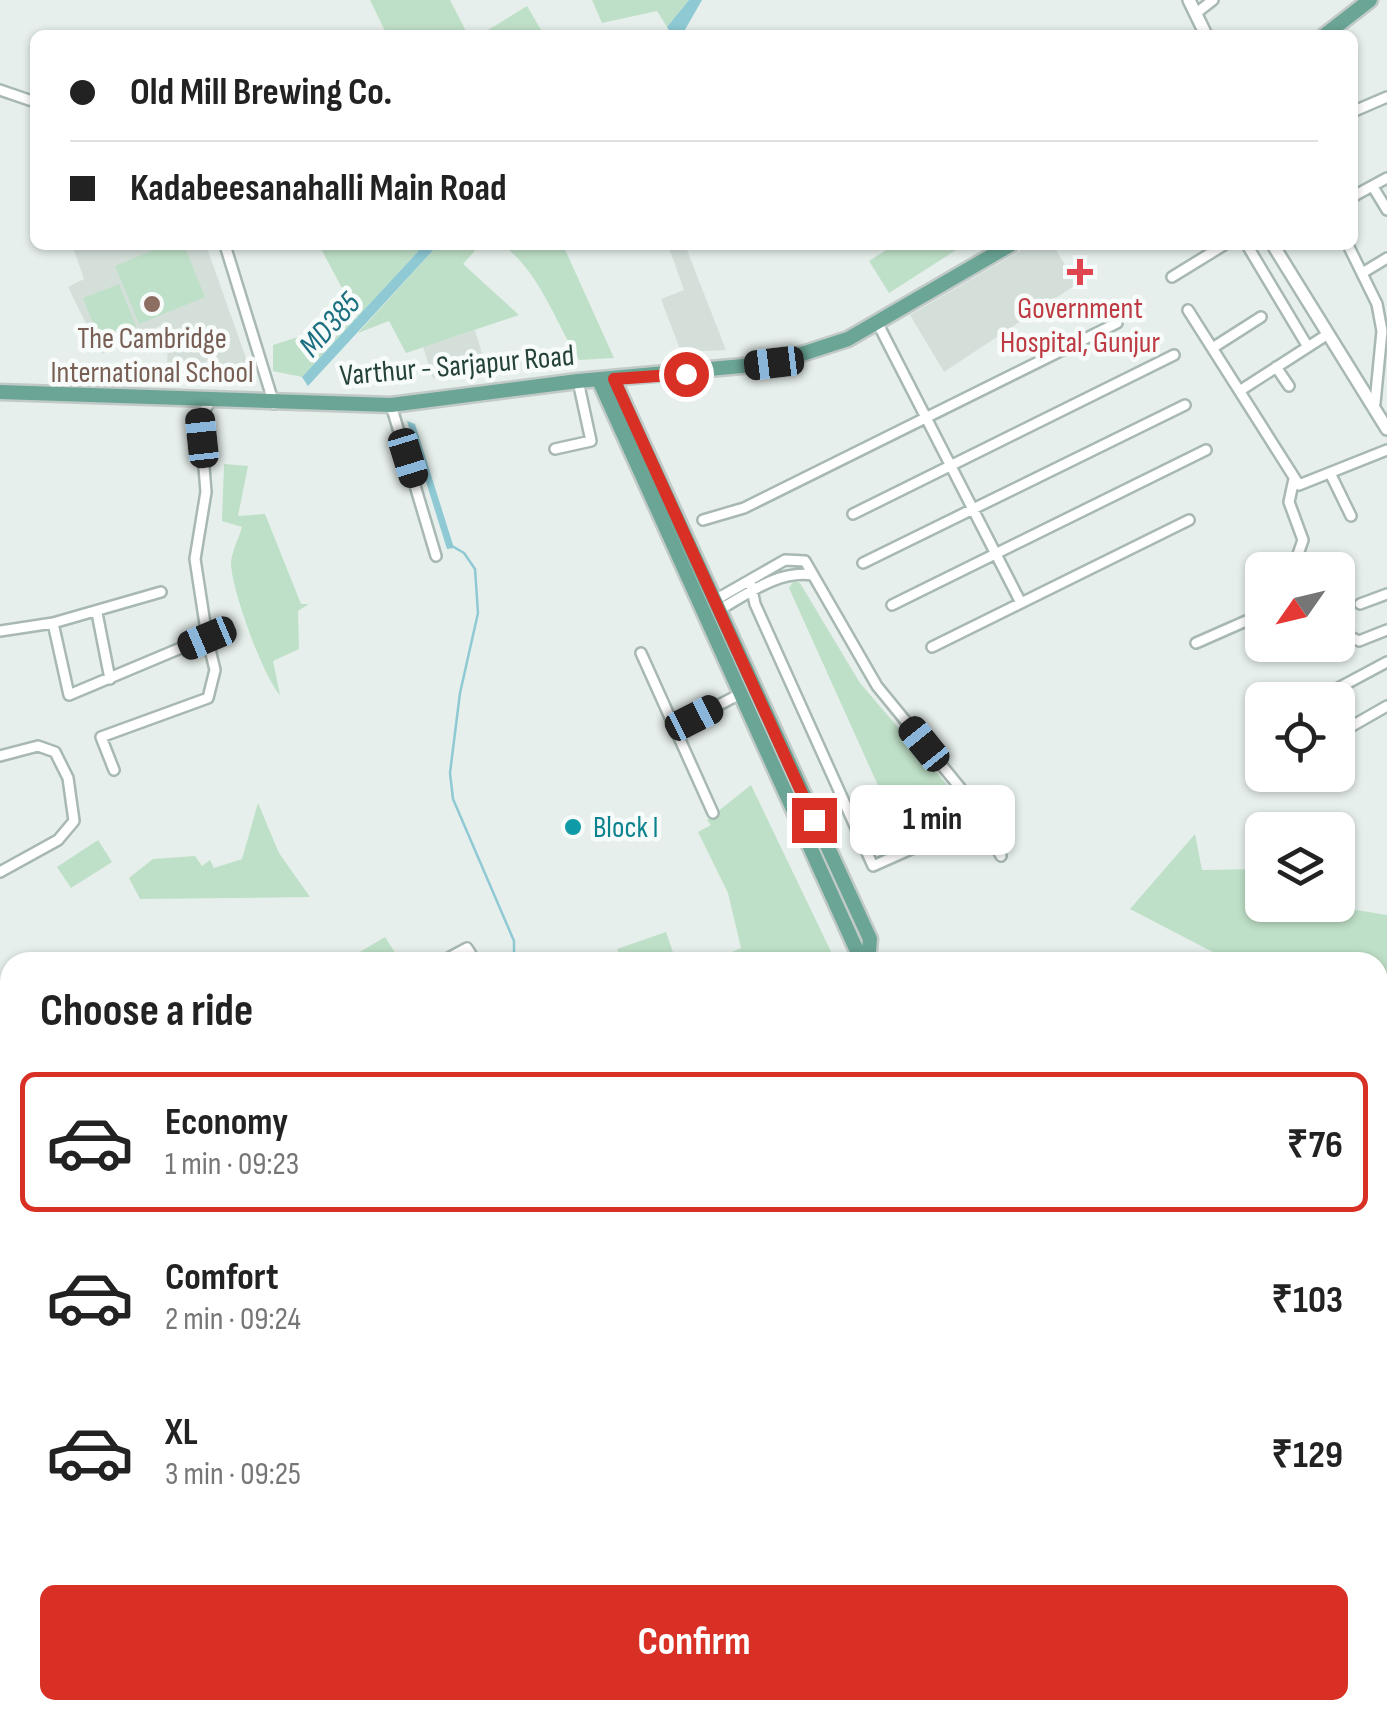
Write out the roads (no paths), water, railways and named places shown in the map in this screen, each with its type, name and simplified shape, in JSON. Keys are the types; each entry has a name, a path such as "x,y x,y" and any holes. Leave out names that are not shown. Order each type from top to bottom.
{"main road":[{"path":"1331,30 1370,0"},
{"name":"Varthur - Sarjapur Road","path":"0,392 391,406 578,381 774,363 836,344 1001,250"},
{"path":"606,379 717,605 870,939 867,952"},
{"path":"606,379 738,696 860,952"}],"street":[{"path":"1189,0 1203,30"},
{"path":"1195,14 1213,0"},
{"path":"0,90 30,100"},
{"path":"1358,109 1387,97"},
{"path":"1358,194 1387,178"},
{"path":"1372,187 1387,210"},
{"path":"227,250 274,404"},
{"path":"1172,277 1216,250"},
{"path":"1251,250 1308,346"},
{"path":"1276,250 1328,334 1380,407 1387,427"},
{"path":"1351,250 1377,304 1384,341 1380,407"},
{"path":"1364,272 1387,258"},
{"path":"1188,310 1294,479 1304,484 1387,450"},
{"path":"1214,347 1261,316"},
{"path":"877,322 1021,604"},
{"path":"703,520 744,508 1116,324"},
{"path":"1241,390 1328,334"},
{"path":"853,514 1174,355"},
{"path":"1276,367 1289,386"},
{"path":"556,449 591,441 578,381"},
{"path":"114,770 101,737 208,698 215,670 196,559 206,492 200,418 210,400"},
{"path":"863,563 1185,405"},
{"path":"391,406 436,556"},
{"path":"892,605 1206,450"},
{"path":"1330,475 1351,516"},
{"path":"1294,479 1290,502 1303,540 1299,552"},
{"path":"932,648 1189,520"},
{"path":"717,605 750,580 798,558 877,686 981,818 1002,856"},
{"path":"717,605 794,572 812,575"},
{"path":"750,580 756,604 873,866 981,818"},
{"path":"0,631 53,623 161,592"},
{"path":"1360,604 1387,594"},
{"path":"96,612 110,679"},
{"path":"1196,644 1245,622"},
{"path":"53,623 69,695 207,638"},
{"path":"1355,639 1387,630"},
{"path":"641,652 712,813"},
{"path":"1350,682 1387,662"},
{"path":"676,728 738,696"},
{"path":"1355,724 1387,706"},
{"path":"0,756 38,746 55,752 68,778 74,821 58,840 0,872"}],"water":[{"path":"689,0 702,0 685,30 667,27"},
{"path":"419,250 433,250 308,386 302,377"},
{"path":"407,421 415,424 454,548 447,549"}],"waterway":[{"path":"452,546 464,553 475,569 478,613 460,693 450,773 453,799 514,941 514,952"}],"place":[{"name":"Government Hospital, Gunjur","path":"1080,272"},
{"name":"The Cambridge International School","path":"152,304"},
{"name":"Block I","path":"573,827"}],"water label":[{"name":"MD385","path":"329,324"}]}
